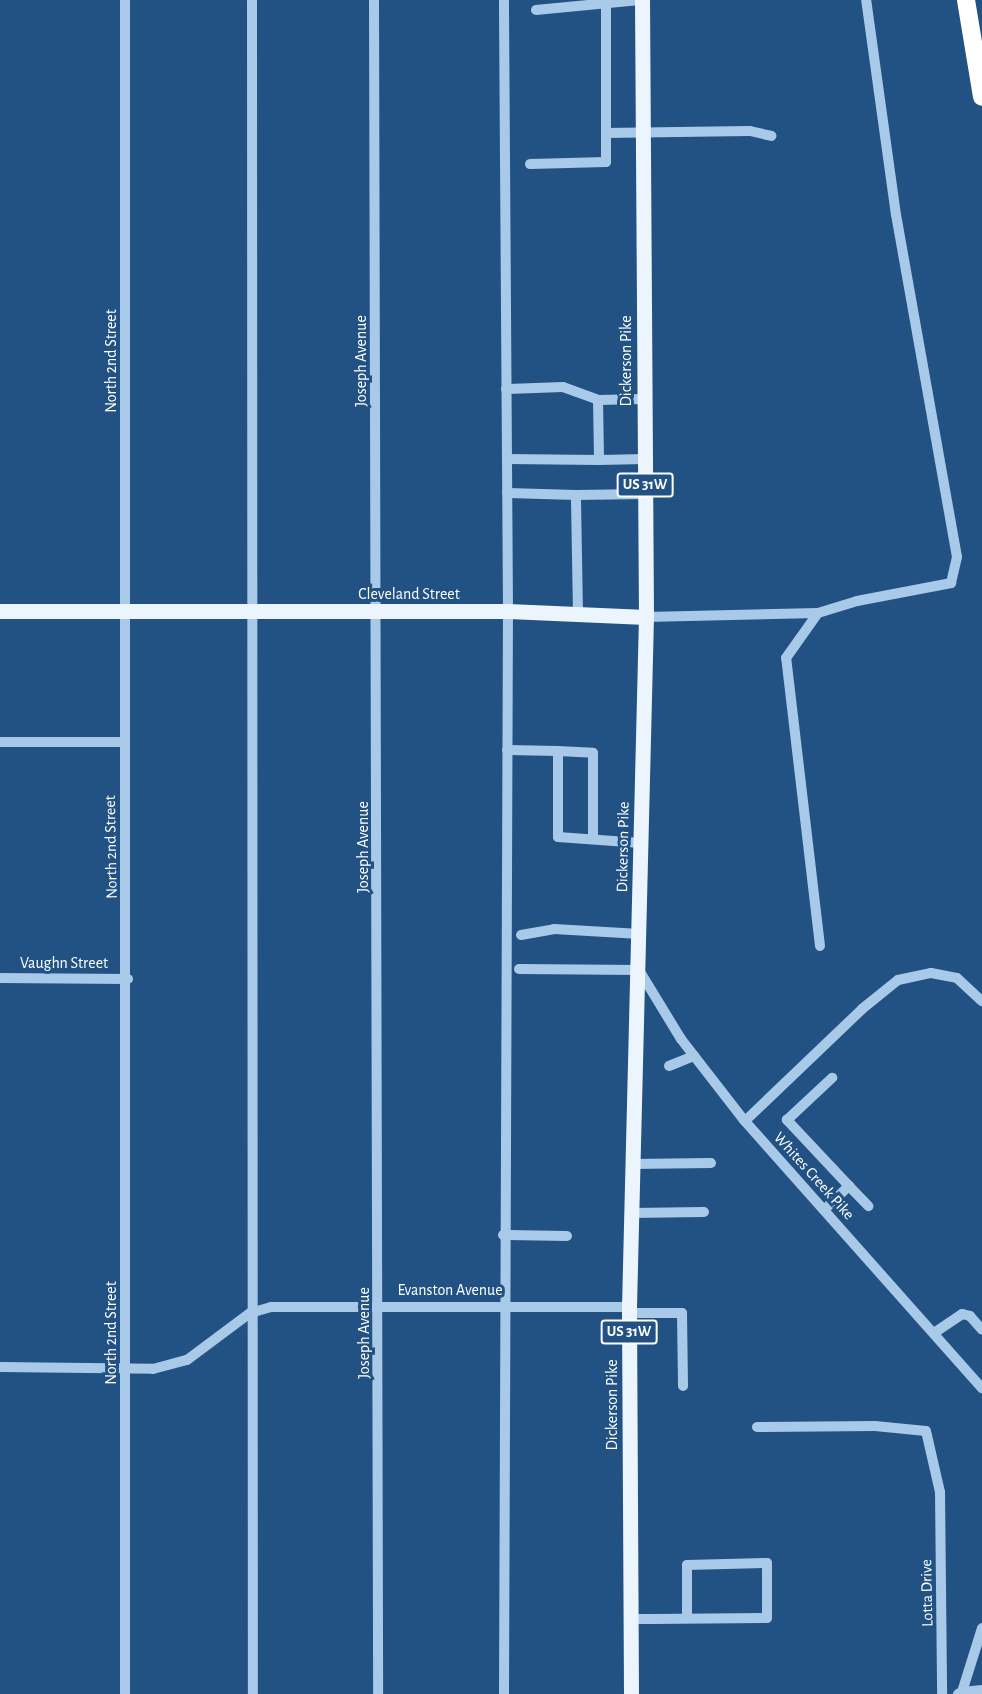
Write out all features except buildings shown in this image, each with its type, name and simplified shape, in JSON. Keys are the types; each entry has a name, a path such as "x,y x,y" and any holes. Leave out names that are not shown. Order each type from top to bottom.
{"highway":[{"path":"966,0 982,97"}],"main road":[{"name":"Dickerson Pike","path":"631,1694 629,1310 646,617 641,0"},
{"name":"Cleveland Street","path":"0,611 508,612 646,617"}],"street":[{"name":"North 2nd Street","path":"125,0 126,612 124,742 128,979 125,1694"},
{"path":"252,0 250,1312 253,1694"},
{"name":"Joseph Avenue","path":"374,0 379,1305 378,1694"},
{"path":"504,0 508,612 503,1235 504,1694"},
{"path":"536,10 641,0"},
{"name":"Cleveland Street","path":"646,617 818,613 857,601 951,583 957,557 900,238 866,0"},
{"path":"530,164 606,162 606,3"},
{"path":"606,133 750,130 771,136"},
{"path":"506,389 563,387 598,400 645,399"},
{"path":"598,400 599,460"},
{"path":"507,459 645,459"},
{"path":"507,493 645,494"},
{"path":"576,495 578,614"},
{"path":"818,613 786,658 820,946"},
{"path":"0,742 124,742"},
{"path":"507,750 593,753 593,839"},
{"path":"558,751 558,837 641,843"},
{"path":"521,935 554,929 640,934"},
{"path":"519,969 639,970"},
{"name":"Whites Creek Pike","path":"639,970 694,1056 745,1121 982,1388"},
{"path":"745,1121 862,1009 898,980 931,973 957,978 982,1001"},
{"name":"Vaughn Street","path":"0,978 128,979"},
{"path":"669,1066 694,1056"},
{"path":"832,1078 788,1120 868,1206"},
{"path":"633,1164 711,1163"},
{"path":"824,1210 849,1186"},
{"path":"632,1213 704,1212"},
{"path":"503,1235 567,1236"},
{"name":"Evanston Avenue","path":"0,1367 153,1369 187,1360 250,1312 272,1307 503,1306 682,1313 682,1386"},
{"path":"934,1334 962,1314 982,1330"},
{"name":"Lotta Drive","path":"757,1427 875,1426 927,1431 940,1492 942,1694"},
{"path":"631,1619 769,1617 767,1563 687,1565 687,1618"},
{"path":"982,1628 960,1693 982,1690"}]}
